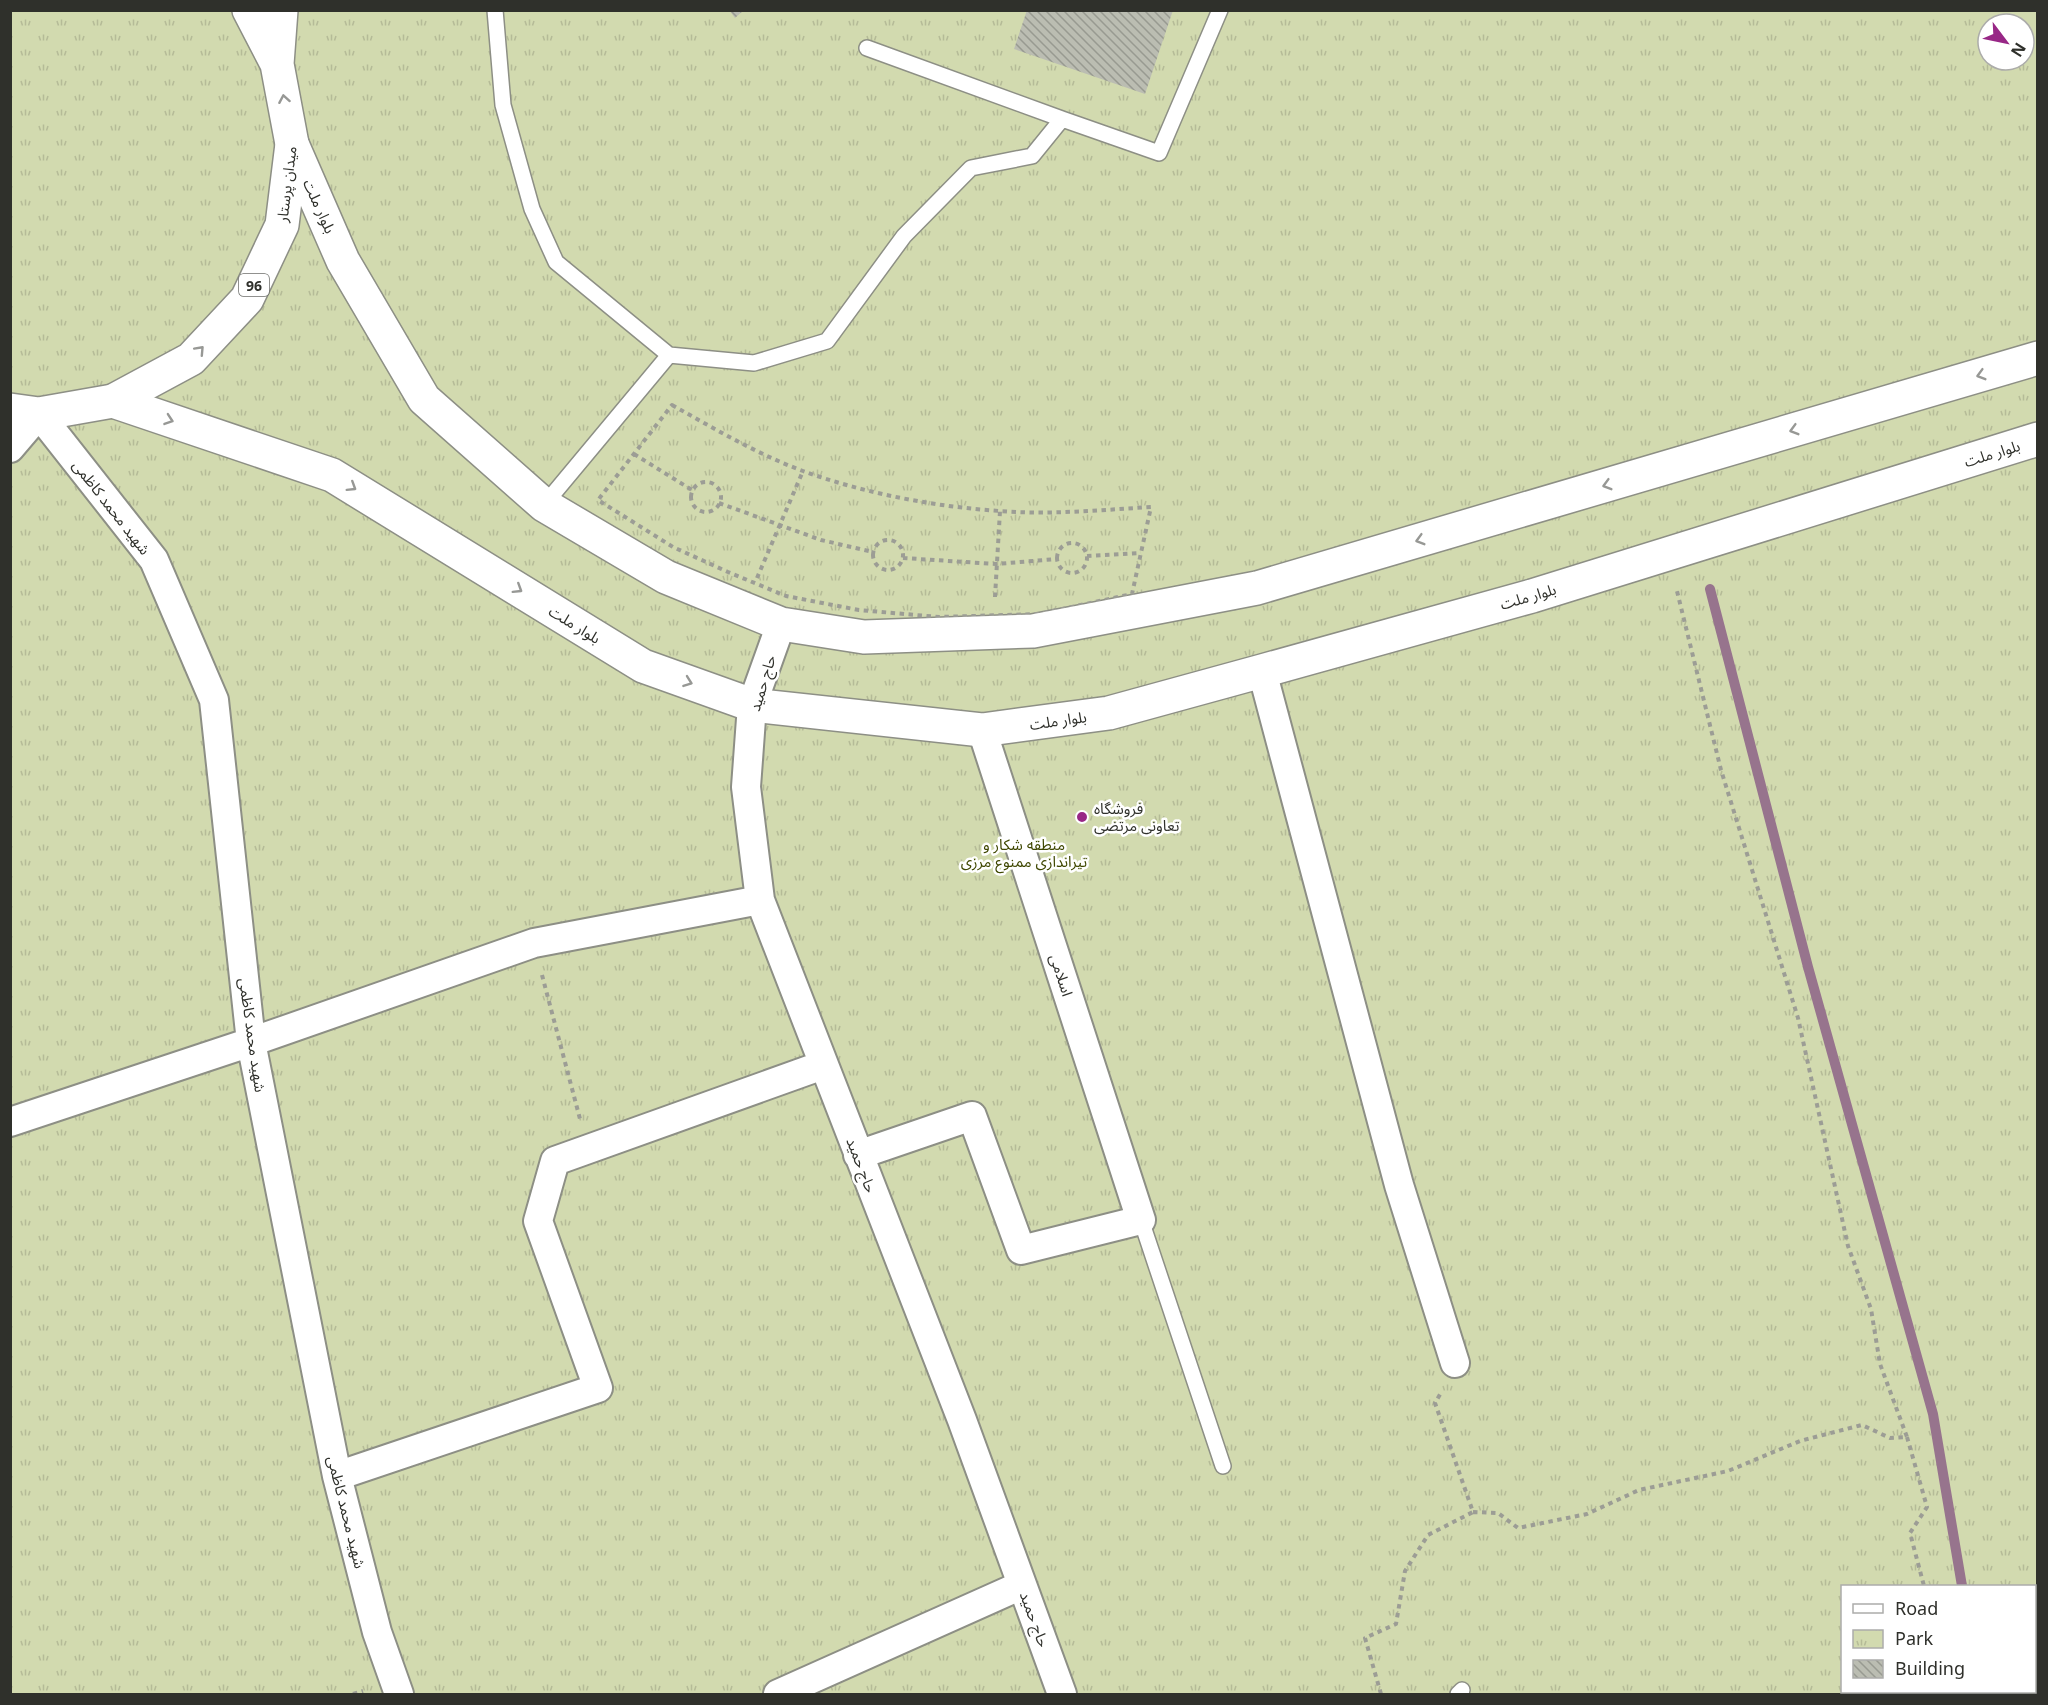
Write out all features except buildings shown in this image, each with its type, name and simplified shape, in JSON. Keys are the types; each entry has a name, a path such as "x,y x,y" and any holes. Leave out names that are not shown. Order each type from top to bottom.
{"street":[{"name":"میدان پرستار","path":"20,417 113,401 191,359 247,299 282,225 292,144 278,64 249,10"},
{"name":"96","path":"278,64 281,10"},
{"name":"بلوار ملت","path":"292,144 343,261 424,399 544,505 666,577 781,624 864,637 993,624 1033,631 1257,588 2037,358"},
{"name":"بلوار ملت","path":"113,401 332,475 643,666 752,705 982,730 1109,713 1262,671 1532,596 2037,439"},
{"path":"10,448 20,417"},
{"name":"شهید محمد کاظمی","path":"20,417 154,560 214,700 251,1042 337,1476 377,1632 399,1695"},
{"name":"حاج حمید","path":"781,624 752,705 746,787 759,900 962,1420 1062,1695"},
{"path":"1262,671 1399,1185 1455,1363"},
{"name":"اسلامی","path":"982,730 1141,1220"},
{"path":"10,1122 251,1042 534,943 759,900"},
{"path":"337,1476 598,1388 538,1221 555,1161 824,1065"},
{"path":"858,1155 972,1116 1021,1250 1141,1220"},
{"path":"778,1695 1022,1585"}],"lane":[{"path":"495,10 502,105 532,209 556,262 669,355 754,363 827,341 904,237 971,168 1032,156 1062,119"},
{"path":"867,48 1159,153 1220,10"},
{"path":"544,505 669,355"},
{"path":"1141,1220 1223,1466"}],"path":[{"path":"672,405 741,444 803,471 874,492 931,504 1000,511 1066,512 1151,507 1141,554 1132,594 993,624 859,610 786,596 674,547 598,500 672,405"},
{"path":"634,454 692,490"},
{"path":"754,583 803,471"},
{"path":"705,481 712,483 718,488 721,496 719,503 707,512 699,510 693,506 692,490 697,484 705,481"},
{"path":"719,503 821,540 873,552"},
{"path":"993,624 1000,511"},
{"path":"883,540 891,540 898,543 903,558 893,570 885,570 873,560 873,552 876,545 883,540"},
{"path":"1071,542 1085,549 1087,556 1086,565 1081,571 1073,573 1059,566 1057,559 1058,551 1063,545 1071,542"},
{"path":"1668,553 1721,770 1798,1018 1848,1246 1871,1309 1880,1364 1907,1437 1927,1507 1910,1533 1923,1585"},
{"path":"1087,556 1141,554"},
{"path":"903,558 996,564 1057,559"},
{"path":"534,943 588,1149"},
{"path":"1455,1363 1436,1403 1473,1512"},
{"path":"1381,1695 1365,1638 1396,1624 1405,1571 1428,1535 1473,1512 1498,1513 1518,1528 1587,1514 1639,1490 1728,1471 1800,1441 1862,1425 1890,1438 1907,1437"}],"green space":[{"name":"منطقه شکار و تیراندازی ممنوع مرزی","path":"11,11 2037,11 2037,1694 11,1694"}],"waterway":[{"path":"1710,589 1808,967 1933,1414 1962,1585"}],"place":[{"name":"فروشگاه تعاونی مرتضی","path":"1082,817"}]}
